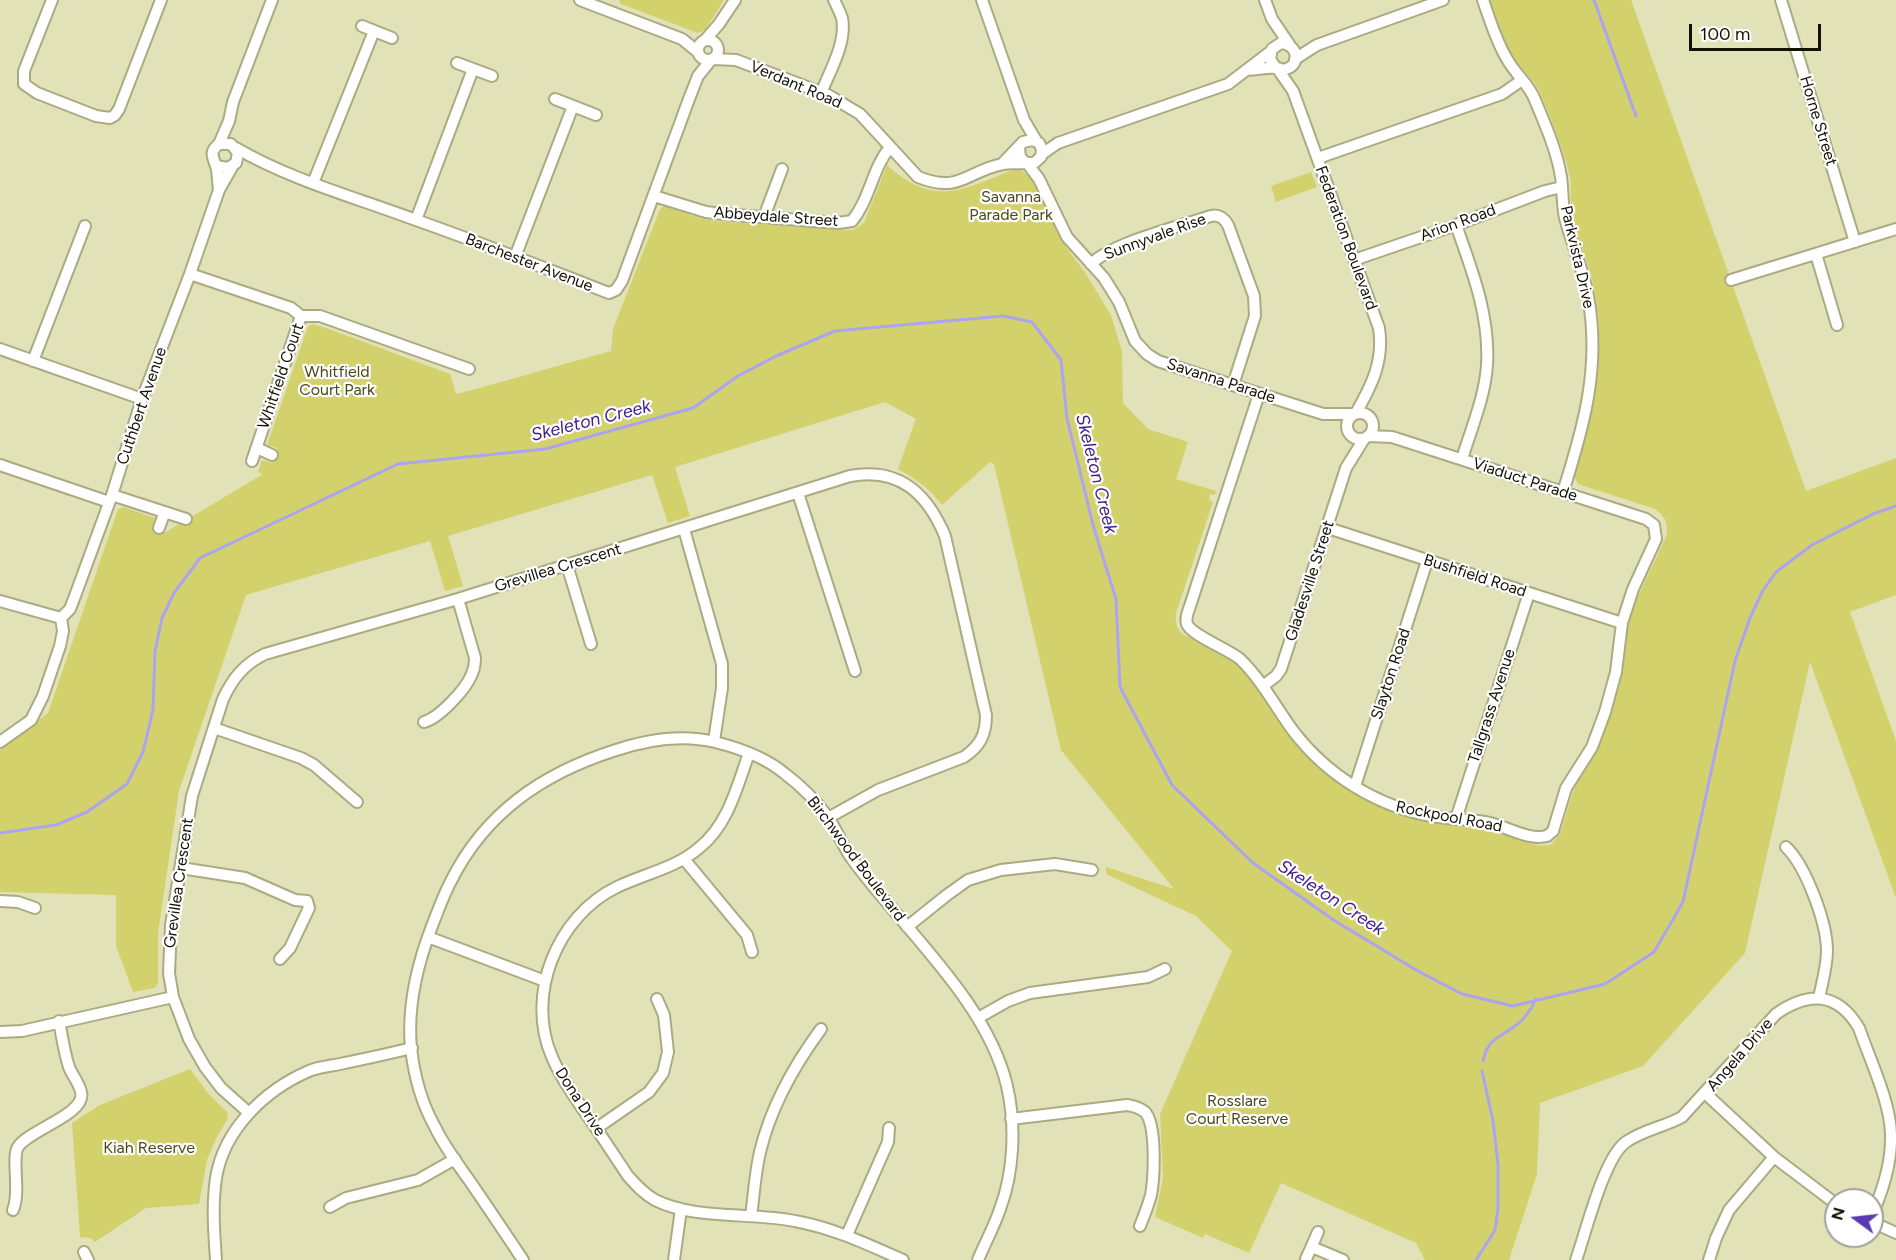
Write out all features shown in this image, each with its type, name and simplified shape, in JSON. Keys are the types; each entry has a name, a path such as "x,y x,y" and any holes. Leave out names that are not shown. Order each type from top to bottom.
{"street":[{"path":"52,0 24,71 24,84 37,93 103,118 115,115 119,109 161,0"},
{"path":"229,145 213,150 212,159 216,166 224,169 234,165 238,153 229,145 229,121 233,102 273,0"},
{"path":"580,0 606,5 682,39 704,60 712,60 718,53 719,24"},
{"path":"698,54 699,45 719,24 735,0"},
{"path":"821,93 840,44 843,29 842,18 834,0"},
{"path":"982,0 1024,120 1039,149 1034,163 1026,163 1020,157 1024,120"},
{"path":"1265,0 1272,19 1295,51 1294,62"},
{"path":"1246,70 1287,69 1317,45 1443,0"},
{"name":"Parkvista Drive","path":"1484,0 1503,52 1530,90 1544,121 1559,166 1564,214 1588,295 1593,346 1591,381 1585,417 1563,492"},
{"name":"Horne Street","path":"1781,0 1855,242"},
{"path":"1272,19 1271,61 1277,68"},
{"path":"362,26 392,38"},
{"path":"314,183 374,31"},
{"path":"682,39 712,40 717,45"},
{"path":"1039,149 1228,84 1281,43 1317,45"},
{"name":"Verdant Road","path":"717,45 736,60 821,93 860,114 918,177 938,184 954,183 1002,164 1026,163"},
{"name":"Barchester Avenue","path":"229,145 260,162 609,293 616,290 622,281 654,196 698,76 698,54"},
{"name":"Verdant Road","path":"712,60 736,60"},
{"name":"Barchester Avenue","path":"698,76 712,60"},
{"name":"Federation Boulevard","path":"1293,91 1294,62"},
{"path":"457,63 492,76"},
{"name":"Federation Boulevard","path":"1277,68 1293,91 1379,328 1379,361 1371,386 1354,414"},
{"path":"416,220 473,69"},
{"path":"1318,159 1502,94 1522,80"},
{"path":"555,99 596,115"},
{"path":"515,257 573,106"},
{"path":"1020,146 1028,140 1039,149"},
{"name":"Verdant Road","path":"1002,164 1020,146"},
{"name":"Abbeydale Street","path":"654,196 706,212 838,223 852,221 859,213 879,160 890,147"},
{"name":"Savanna Parade","path":"1039,149 1039,178"},
{"name":"Barchester Avenue","path":"234,165 260,162"},
{"name":"Savanna Parade","path":"1026,163 1039,178 1067,237 1091,264 1119,302 1136,341 1147,354 1158,361 1323,414 1354,414"},
{"name":"Cuthbert Avenue","path":"61,618 70,609 111,499 142,399 190,274 219,190 234,165"},
{"name":"Cuthbert Avenue","path":"216,166 219,190"},
{"path":"764,217 782,169"},
{"name":"Arion Road","path":"1354,260 1456,225 1545,190 1562,188"},
{"name":"Sunnyvale Rise","path":"1091,264 1098,257 1126,245 1211,216 1223,218 1228,225 1256,307 1233,385"},
{"path":"1456,225 1484,314 1487,346 1487,366 1483,388 1462,459"},
{"path":"33,361 85,226"},
{"path":"1731,280 1896,229"},
{"path":"1816,255 1837,325"},
{"name":"Whitfield Court","path":"190,274 291,308 302,316 252,461"},
{"path":"302,316 320,316 469,369"},
{"path":"0,349 142,399"},
{"name":"Federation Boulevard","path":"1371,386 1371,419"},
{"name":"Rockpool Road","path":"1259,394 1186,620 1190,629 1239,659 1263,686 1303,743 1324,764 1369,795 1398,808 1430,816 1485,822 1536,838 1551,833 1566,788 1592,747 1605,712 1616,672 1622,623 1633,589 1656,539 1655,527"},
{"path":"1363,413 1371,419 1373,429 1366,438 1356,439 1348,433 1347,422 1354,414 1363,413"},
{"name":"Savanna Parade","path":"1323,414 1348,433"},
{"name":"Viaduct Parade","path":"1371,419 1392,436 1647,519 1655,527"},
{"name":"Gladesville Street","path":"1263,686 1281,669 1346,468 1348,433"},
{"name":"Viaduct Parade","path":"1366,438 1392,436"},
{"name":"Gladesville Street","path":"1346,468 1366,438"},
{"name":"Whitfield Court","path":"257,448 272,455"},
{"path":"0,465 186,519"},
{"name":"Grevillea Crescent","path":"249,1113 221,1088 205,1067 189,1039 173,997 169,953 171,925 192,796 229,686 240,670 250,661 265,654 458,598 798,493 863,474 875,475 903,483 925,499 936,515 945,536 986,715 986,727 983,738 975,749 964,757 878,790 828,818"},
{"path":"798,493 855,671"},
{"path":"159,528 164,514"},
{"name":"Bushfield Road","path":"1328,528 1622,623"},
{"path":"684,529 722,664 722,688 714,741"},
{"name":"Slayton Road","path":"1355,786 1427,561"},
{"path":"567,565 591,645"},
{"name":"Tallgrass Avenue","path":"1456,819 1529,593"},
{"path":"424,722 437,716 467,684 475,667 476,658 458,598"},
{"path":"0,601 61,618 63,631 43,696 31,720 0,742"},
{"path":"214,728 301,758 314,765 357,802"},
{"name":"Birchwood Boulevard","path":"523,1260 434,1126 423,1098 411,1048 410,1017 414,989 428,937 450,882 487,827 531,788 554,774 633,744 661,739 714,741 749,753 783,771 811,797 828,818 851,857 978,1018 1000,1063 1007,1089 1011,1119 1011,1155 1009,1177 1000,1209 978,1260"},
{"name":"Dona Drive","path":"749,753 724,819 699,848 684,859 615,888 579,915 564,933 555,950 545,981 543,1011 550,1054 560,1075 628,1176 653,1199 681,1209 793,1220 848,1235 903,1260"},
{"path":"1786,847 1802,866 1825,932 1827,954 1819,998 1840,1007 1853,1018 1859,1028 1885,1102 1891,1133 1890,1155 1882,1188"},
{"path":"684,859 747,935 752,952"},
{"path":"907,927 969,880 1001,870 1055,864 1092,870"},
{"path":"181,868 245,879 295,900 308,902 309,908 290,948 280,959"},
{"path":"0,901 18,902 35,908"},
{"path":"428,937 545,981"},
{"path":"978,1018 1008,1001 1030,993 1148,977 1165,969"},
{"path":"0,1032 22,1031 173,997"},
{"name":"Angela Drive","path":"1576,1260 1607,1168 1616,1151 1629,1140 1682,1118 1776,1014 1791,1004 1819,998"},
{"path":"597,1128 649,1092 663,1073 668,1052 664,1015 657,999"},
{"path":"13,1210 18,1194 15,1155 17,1148 77,1106 81,1096 81,1091 68,1064 59,1022"},
{"path":"751,1216 759,1155 767,1125 794,1066 821,1029"},
{"path":"216,1260 213,1212 216,1177 233,1135 249,1113 279,1088 310,1071 411,1048"},
{"path":"1706,1094 1774,1157 1824,1195"},
{"path":"1011,1119 1128,1105 1145,1113 1151,1123 1153,1185 1140,1226"},
{"path":"848,1235 888,1142 889,1128"},
{"path":"1709,1260 1729,1210 1774,1157"},
{"path":"330,1207 346,1198 418,1180 454,1159"},
{"path":"674,1260 681,1209"},
{"path":"1306,1259 1318,1232"},
{"path":"1312,1247 1342,1260"}],"green space":[{"path":"619,0 724,0 705,30 698,33 621,4"},
{"path":"1490,0 1631,0 1806,491 1896,458 1896,595 1850,612 1896,741 1896,898 1810,662 1745,953 1643,1066 1540,1103 1537,1174 1509,1260 1425,1260 1416,1243 1281,1183 1249,1253 1205,1234 1203,1238 1155,1217 1163,1178 1160,1114 1232,951 1196,916 1106,874 1106,867 1174,889 1061,750 994,464 990,462 942,505 922,484 898,469 916,419 885,402 675,467 690,516 668,523 652,475 448,536 463,586 445,591 430,541 246,595 179,791 158,933 158,983 155,988 133,992 116,946 116,895 0,892 0,750 48,713 118,509 123,507 155,518 152,527 166,532 263,474 258,472 262,460 272,463 277,448 267,445 308,326 313,324 329,329 450,374 456,394 476,389 611,351 613,329 660,209 665,206 715,221 853,230 864,223 887,165 905,179 936,191 966,188 1018,168 1036,181 1066,247 1111,315 1122,351 1123,403 1148,429 1188,442 1176,479 1216,491 1215,495 1210,494 1209,500 1213,502 1176,613 1179,631 1215,648 1234,661 1311,759 1357,795 1392,811 1429,822 1487,829 1538,845 1552,844 1560,834 1574,788 1594,756 1606,728 1620,684 1628,625 1633,607 1666,537 1667,528 1664,518 1655,509 1578,484 1574,476 1588,427 1597,379 1599,330 1597,305 1590,271 1572,213 1570,177 1561,146 1538,89 1508,49"},
{"path":"1311,172 1317,187 1276,202 1271,186"},
{"name":"Kiah Reserve","path":"190,1069 207,1092 227,1112 228,1118 207,1160 199,1204 146,1208 95,1242 90,1238 80,1237 72,1123 100,1105"}],"waterway":[{"path":"1594,0 1636,116"},
{"name":"Skeleton Creek","path":"0,833 56,825 87,812 127,784 143,752 153,710 155,651 162,618 174,593 200,558 398,464 545,449 693,408 738,376 776,356 835,331 1003,316 1032,322 1061,360 1067,418 1093,525 1116,599 1120,687 1172,785 1253,863 1332,919 1416,970 1462,994 1513,1006 1605,984 1654,952 1683,902 1735,661 1762,592 1776,572 1812,545 1873,514 1896,506"},
{"path":"1483,1061 1491,1043 1522,1020 1536,999"},
{"path":"1476,1260 1495,1230 1498,1208 1498,1164 1493,1121 1482,1071"}],"park label":[{"name":"Savanna Parade Park","path":"1011,206"},
{"name":"Whitfield Court Park","path":"337,381"},
{"name":"Rosslare Court Reserve","path":"1237,1110"}]}
